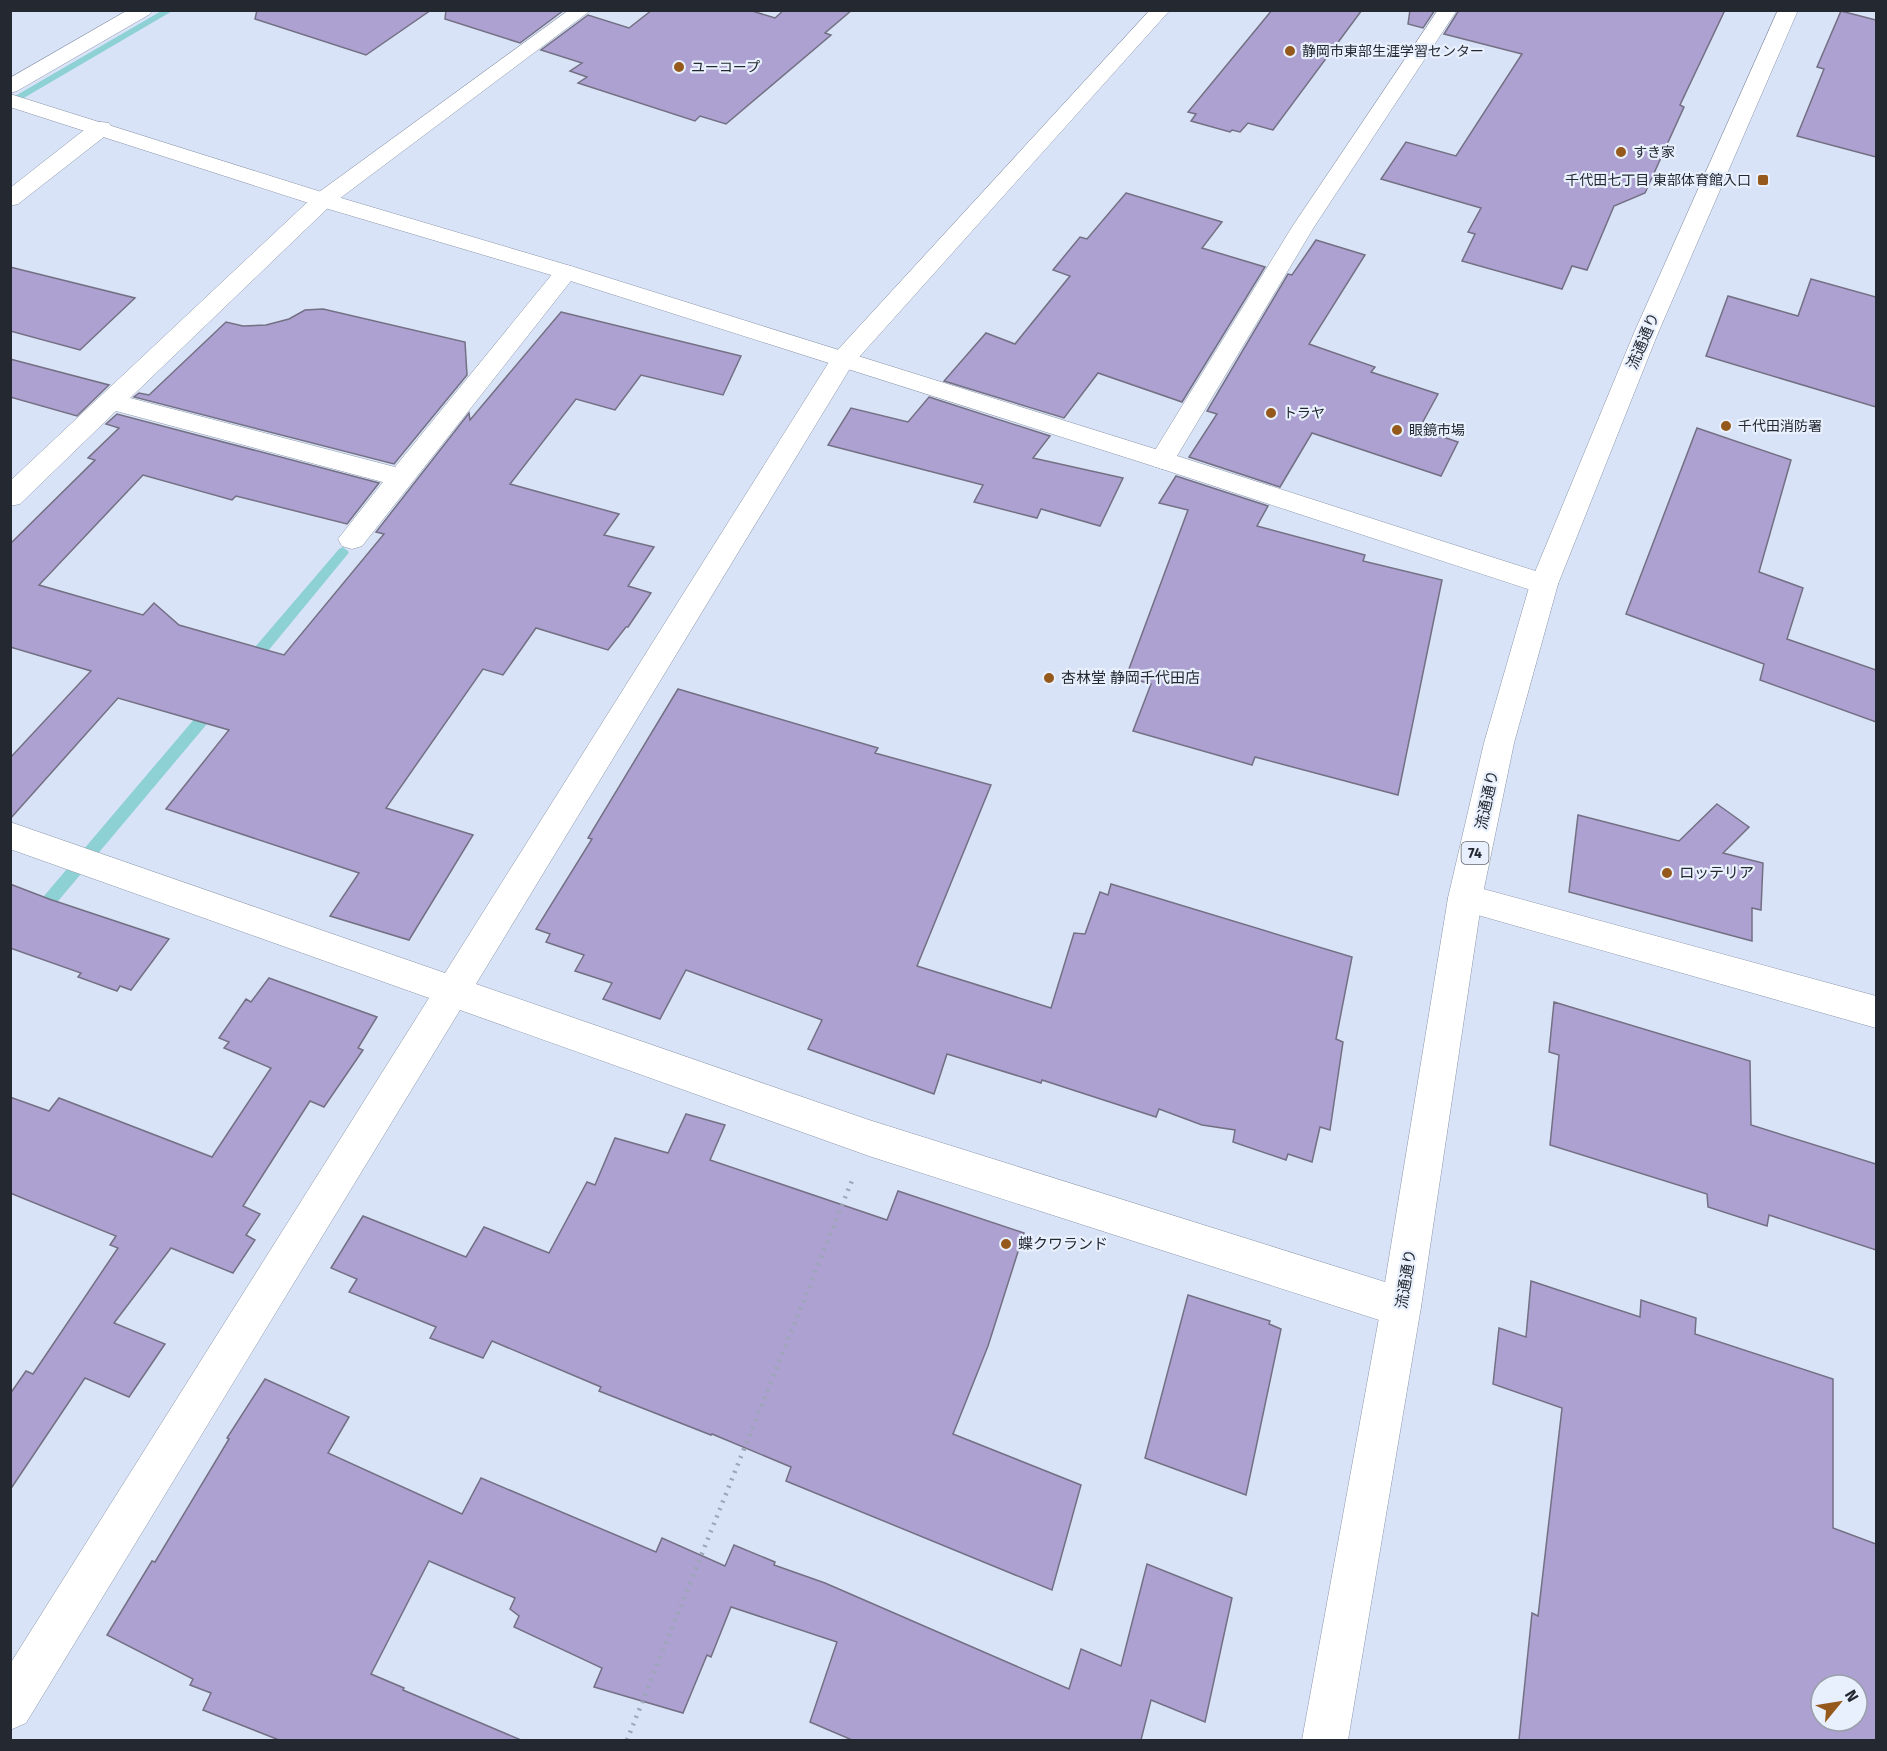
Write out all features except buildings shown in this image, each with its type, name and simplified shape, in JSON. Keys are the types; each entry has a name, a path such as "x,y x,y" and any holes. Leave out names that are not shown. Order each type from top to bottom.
{"street":[{"path":"10,87 143,10"},
{"path":"10,497 323,200 582,10"},
{"path":"10,1707 843,360 1161,10"},
{"path":"1162,460 1303,227 1448,10"},
{"name":"流通通り","path":"1325,1740 1401,1307 1465,898 1499,743 1544,584 1646,333 1788,10"},
{"path":"10,100 323,200 566,272 1162,460 1544,584"},
{"path":"10,199 101,128"},
{"path":"352,539 566,272"},
{"path":"110,401 402,478"},
{"path":"10,835 869,1138 1401,1307"},
{"path":"1465,898 1876,1012"}],"path":[{"path":"627,1740 869,1138"}],"waterway":[{"path":"10,103 170,10"},
{"path":"249,664 343,552"},
{"path":"38,914 212,708"}],"place":[{"name":"静岡市東部生涯学習センター","path":"1290,51"},
{"name":"ユーコープ","path":"679,67"},
{"name":"すき家","path":"1621,152"},
{"name":"千代田七丁目 東部体育館入口","path":"1763,180"},
{"name":"トラヤ","path":"1271,413"},
{"name":"千代田消防署","path":"1726,426"},
{"name":"眼鏡市場","path":"1397,430"},
{"name":"杏林堂 静岡千代田店","path":"1049,678"},
{"name":"ロッテリア","path":"1667,873"},
{"name":"蝶クワランド","path":"1006,1244"}]}
